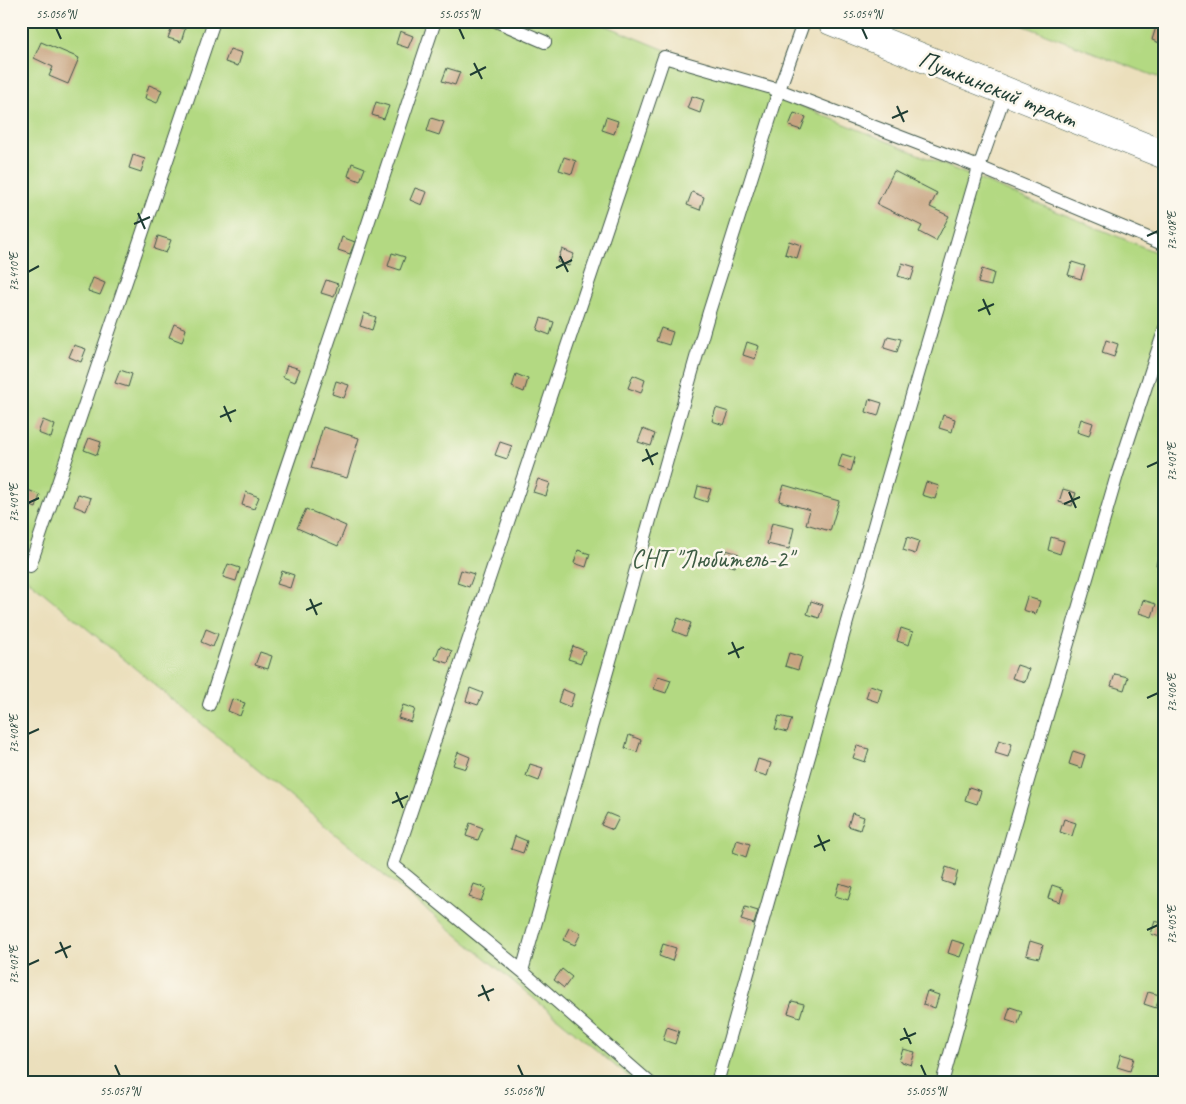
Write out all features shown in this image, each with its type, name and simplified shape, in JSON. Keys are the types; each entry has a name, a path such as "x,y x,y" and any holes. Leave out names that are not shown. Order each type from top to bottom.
{"main road":[{"name":"Пушкинский тракт","path":"831,21 1165,155"}],"lane":[{"path":"21,559 30,566 214,21"},
{"path":"210,705 284,474 348,287 435,21"},
{"path":"496,21 544,42"},
{"path":"522,971 708,312 779,90 804,21"},
{"path":"650,1083 522,971 393,865 664,57 779,90 979,167 1165,245"},
{"path":"717,1083 879,508 979,167 1006,91"},
{"path":"942,1083 979,949 1117,475 1165,328"}],"green space":[{"name":"СНТ \"Любитель-2\"","path":"21,21 595,21 1165,256 1165,1083 636,1083 21,574"},
{"path":"1012,21 1165,21 1165,80"}],"building":[{"path":"173,25 185,29 181,42 168,38"},
{"path":"1156,27 1165,30 1165,45 1152,40"},
{"path":"400,31 413,36 408,48 396,44"},
{"path":"41,42 79,58 68,84 49,76 53,67 34,58"},
{"path":"230,49 242,53 238,66 225,62"},
{"path":"447,68 460,72 455,85 442,81"},
{"path":"149,85 162,90 157,103 145,98"},
{"path":"692,96 704,100 700,113 687,108"},
{"path":"376,102 389,106 384,119 372,115"},
{"path":"794,113 806,117 801,130 789,126"},
{"path":"606,117 618,121 614,134 602,130"},
{"path":"431,118 444,122 439,135 427,131"},
{"path":"133,155 145,159 141,172 129,168"},
{"path":"564,157 576,161 572,174 559,170"},
{"path":"352,163 365,168 360,181 348,176"},
{"path":"894,171 937,193 930,207 949,216 936,241 919,232 922,226 877,204"},
{"path":"415,188 427,192 422,205 410,200"},
{"path":"692,192 704,197 700,210 687,205"},
{"path":"158,236 171,240 166,253 154,249"},
{"path":"342,237 355,242 350,254 338,250"},
{"path":"789,241 801,245 797,258 785,254"},
{"path":"562,249 574,254 569,266 557,262"},
{"path":"392,253 405,257 400,270 388,266"},
{"path":"1072,262 1085,266 1081,279 1068,275"},
{"path":"902,263 915,267 911,280 898,276"},
{"path":"982,269 994,273 991,286 978,283"},
{"path":"93,278 105,283 100,295 88,291"},
{"path":"326,280 338,284 334,297 321,293"},
{"path":"364,313 376,317 372,330 360,326"},
{"path":"541,318 554,322 550,335 537,330"},
{"path":"174,324 186,329 182,342 169,337"},
{"path":"661,328 673,332 669,345 656,341"},
{"path":"888,336 901,339 897,352 884,348"},
{"path":"1106,340 1118,344 1114,357 1102,353"},
{"path":"747,342 759,346 755,359 743,355"},
{"path":"74,345 86,349 81,362 69,357"},
{"path":"287,365 300,369 295,382 283,377"},
{"path":"120,370 132,374 128,387 115,383"},
{"path":"516,374 528,379 524,392 512,387"},
{"path":"633,375 645,380 641,393 628,388"},
{"path":"336,381 349,385 344,398 332,394"},
{"path":"869,399 882,403 878,416 866,412"},
{"path":"716,408 729,412 724,425 712,421"},
{"path":"943,415 955,419 952,432 939,428"},
{"path":"1081,419 1093,423 1089,436 1077,432"},
{"path":"43,420 55,425 51,438 38,433"},
{"path":"323,427 359,438 347,478 311,468"},
{"path":"643,429 655,434 651,446 638,442"},
{"path":"89,438 101,442 97,455 84,450"},
{"path":"500,442 512,446 507,459 495,455"},
{"path":"842,454 855,458 851,471 838,467"},
{"path":"538,479 550,483 546,496 533,492"},
{"path":"926,482 939,486 935,499 922,495"},
{"path":"784,485 839,501 830,531 806,524 810,510 779,501"},
{"path":"698,486 711,489 707,502 695,498"},
{"path":"1063,489 1076,493 1072,506 1059,502"},
{"path":"28,490 40,495 36,508 24,503"},
{"path":"246,492 259,497 254,509 242,505"},
{"path":"78,494 91,498 86,511 74,506"},
{"path":"306,509 346,526 338,546 297,528"},
{"path":"772,523 794,528 789,549 767,544"},
{"path":"907,537 919,541 915,554 903,550"},
{"path":"1051,537 1064,541 1060,554 1048,550"},
{"path":"578,550 590,554 586,567 574,563"},
{"path":"726,550 739,554 735,567 722,563"},
{"path":"1159,553 1165,554 1165,568 1156,565"},
{"path":"228,564 240,568 236,581 223,577"},
{"path":"461,570 474,574 469,587 457,583"},
{"path":"282,571 294,575 290,588 277,584"},
{"path":"1027,597 1040,601 1036,614 1023,610"},
{"path":"1143,600 1156,604 1152,617 1139,613"},
{"path":"811,601 823,605 819,618 807,614"},
{"path":"678,618 691,623 686,636 673,631"},
{"path":"901,628 913,632 909,645 897,641"},
{"path":"206,629 218,634 213,647 201,642"},
{"path":"440,646 452,651 448,663 435,659"},
{"path":"573,646 585,651 581,663 568,659"},
{"path":"260,652 272,656 268,669 255,665"},
{"path":"789,653 802,657 798,670 785,666"},
{"path":"1017,665 1029,669 1025,682 1012,678"},
{"path":"1115,674 1128,677 1124,690 1111,686"},
{"path":"658,676 671,680 666,693 654,689"},
{"path":"870,685 882,689 878,702 866,698"},
{"path":"470,688 483,693 478,705 466,701"},
{"path":"562,689 574,694 570,707 558,702"},
{"path":"232,699 245,703 240,716 228,711"},
{"path":"403,705 415,709 411,722 398,718"},
{"path":"779,716 792,719 787,732 775,729"},
{"path":"629,735 641,740 637,752 625,748"},
{"path":"999,740 1012,744 1008,757 995,753"},
{"path":"857,746 869,749 865,762 853,758"},
{"path":"1073,751 1085,755 1081,768 1069,764"},
{"path":"458,752 470,757 466,769 453,765"},
{"path":"758,759 771,763 767,776 754,772"},
{"path":"530,764 543,768 539,781 526,776"},
{"path":"969,787 981,791 977,804 965,800"},
{"path":"607,813 619,818 613,830 601,825"},
{"path":"852,813 864,817 860,830 848,826"},
{"path":"1064,819 1076,823 1072,836 1060,832"},
{"path":"470,823 483,828 478,840 466,836"},
{"path":"515,836 527,841 523,853 511,849"},
{"path":"737,840 750,844 746,857 733,852"},
{"path":"946,867 958,871 954,885 942,881"},
{"path":"839,883 852,887 848,900 835,896"},
{"path":"474,884 486,888 481,901 469,897"},
{"path":"1052,885 1064,889 1060,902 1048,898"},
{"path":"745,907 758,911 754,924 741,920"},
{"path":"1155,921 1165,924 1163,938 1151,934"},
{"path":"569,928 581,933 575,945 563,940"},
{"path":"952,940 965,944 960,957 948,953"},
{"path":"1030,941 1043,945 1039,958 1026,955"},
{"path":"663,944 676,948 672,961 659,956"},
{"path":"562,969 572,977 564,988 554,980"},
{"path":"927,991 939,995 935,1008 923,1004"},
{"path":"1148,992 1160,995 1156,1008 1144,1004"},
{"path":"792,1001 804,1004 800,1017 788,1013"},
{"path":"1010,1007 1022,1011 1018,1024 1006,1020"},
{"path":"667,1027 679,1031 675,1044 663,1040"},
{"path":"903,1049 915,1052 911,1065 899,1061"},
{"path":"1121,1054 1134,1058 1130,1071 1117,1067"}]}
